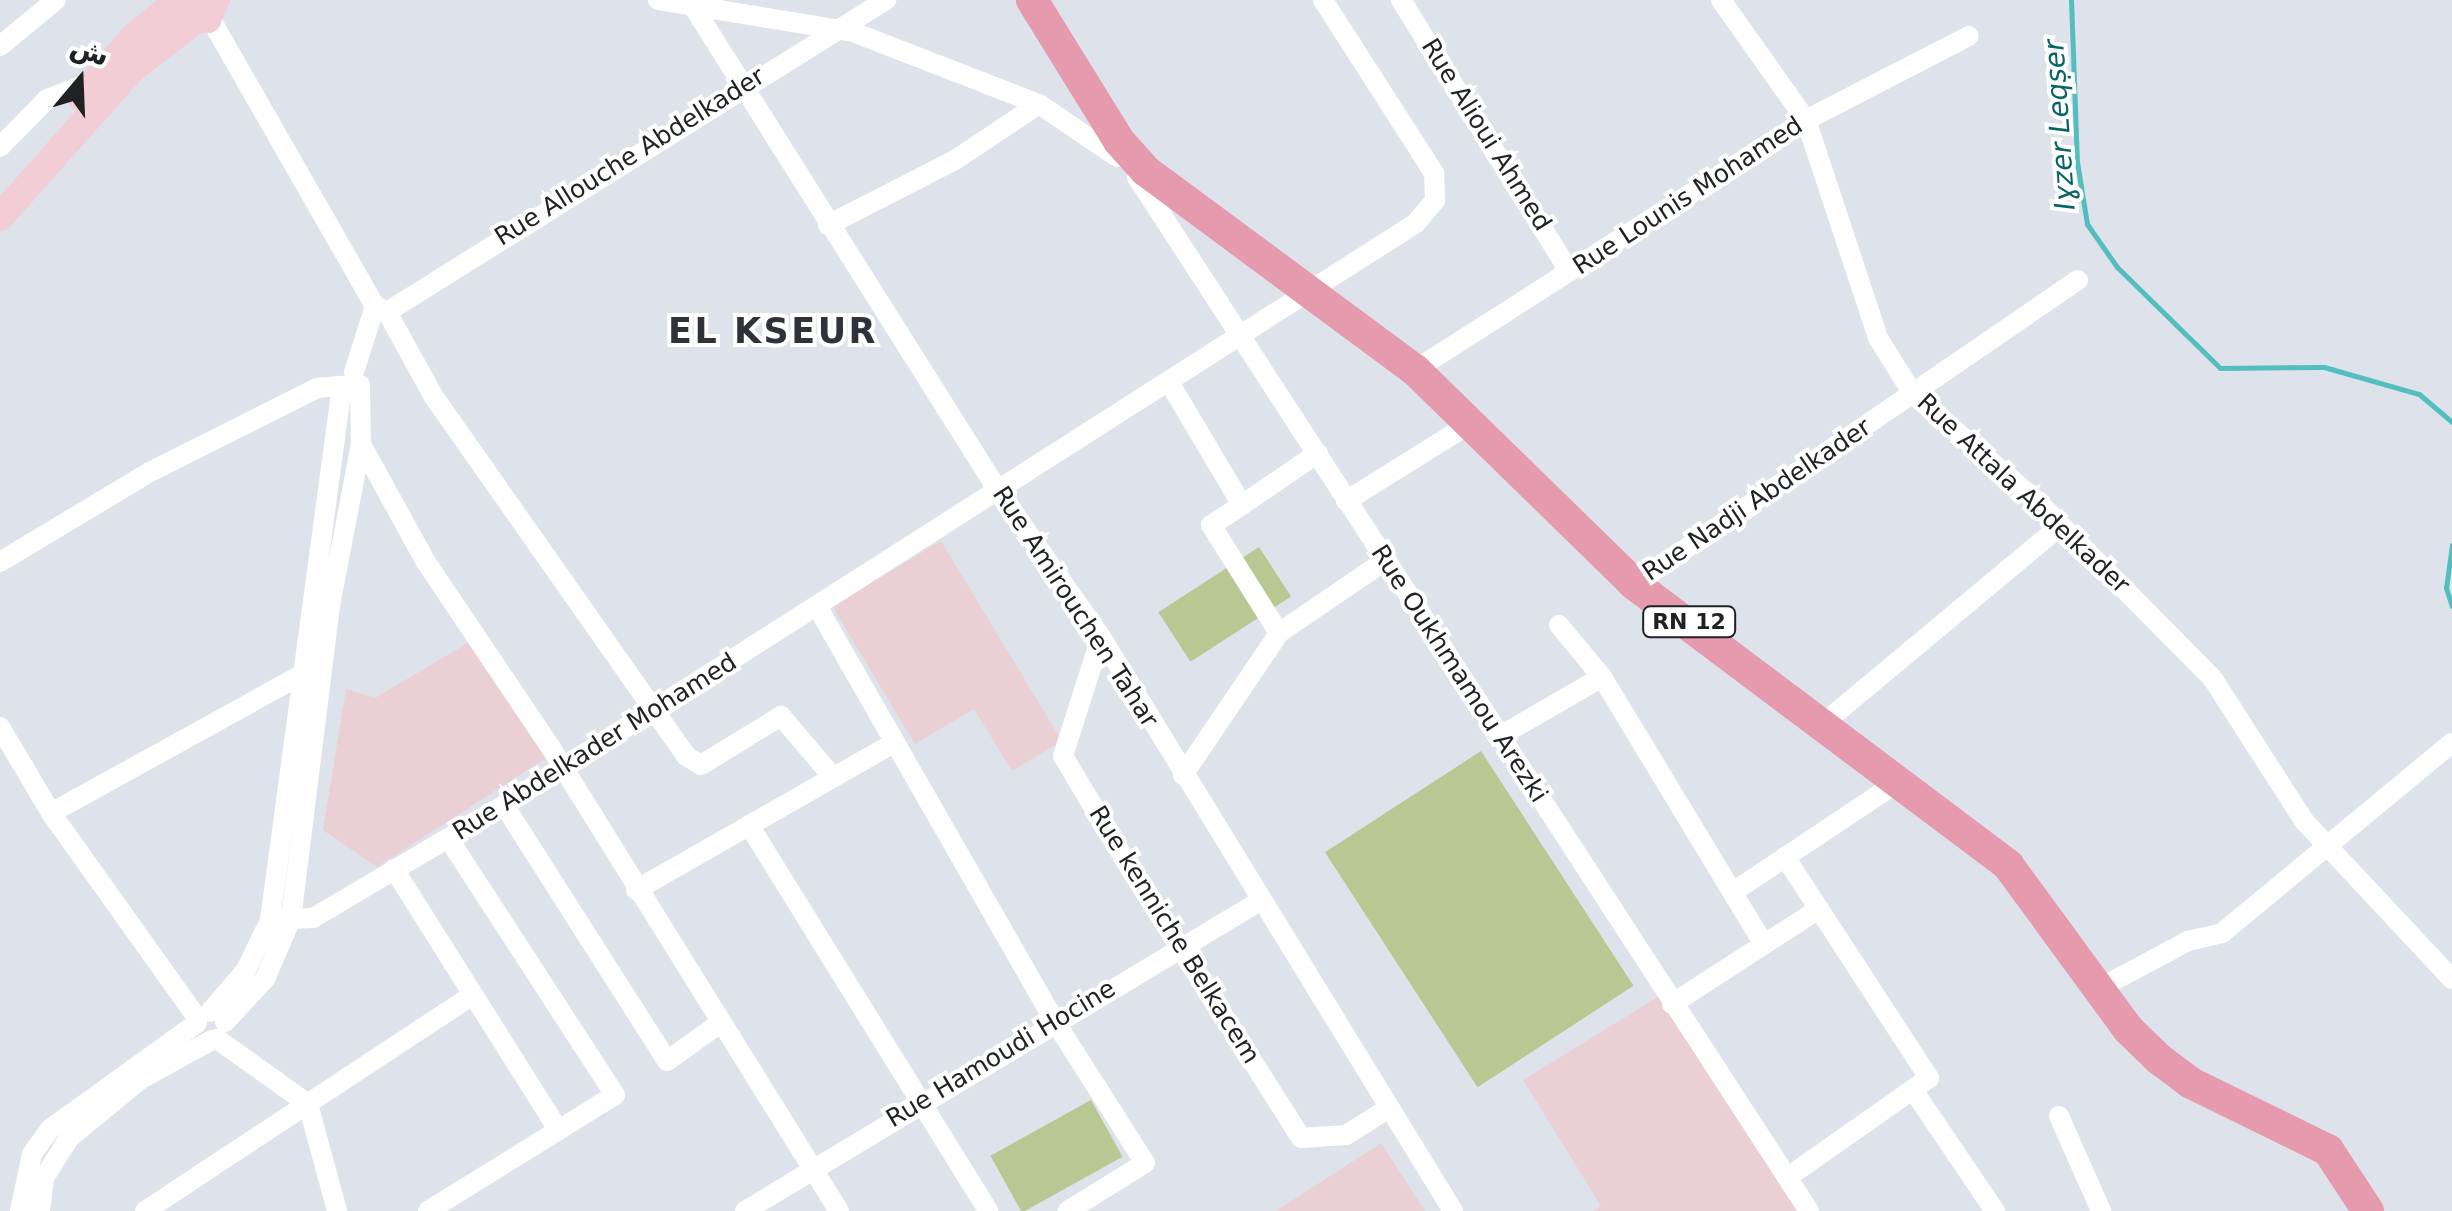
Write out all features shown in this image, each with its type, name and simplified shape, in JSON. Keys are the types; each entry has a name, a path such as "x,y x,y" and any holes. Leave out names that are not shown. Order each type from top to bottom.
{"main road":[{"name":"RN 12","path":"1032,0 1119,141 1146,171 1415,370 1634,584 1825,722 2008,865 2128,1029 2191,1082 2328,1150 2368,1211"},
{"path":"0,188 94,82 205,6"},
{"path":"0,218 132,69 205,6"}],"street":[{"path":"0,46 56,0"},
{"name":"Rue Oukhmamou Arezki","path":"658,0 836,28 1039,104 1102,142 1148,189 1346,501 1809,1211"},
{"name":"Rue Allouche Abdelkader","path":"381,309 886,0"},
{"name":"Rue Abdelkader Mohamed","path":"280,919 314,918 504,805 558,767 999,492 1308,289 1416,224 1435,200 1434,173 1323,0"},
{"name":"Rue Attala Abdelkader","path":"1721,0 1806,120 1878,338 1913,394 2059,527 2212,679 2324,844 2452,980"},
{"name":"Rue Amirouchen Tahar","path":"691,3 999,492 1102,637 1452,1211"},
{"name":"Rue Alioui Ahmed","path":"1408,3 1569,271 1415,370"},
{"path":"205,6 434,397 686,756 701,764 781,716 833,777"},
{"name":"Rue Lounis Mohamed","path":"1415,370 1806,120 1970,36"},
{"path":"0,147 47,99 94,82"},
{"path":"828,225 954,160 1039,104"},
{"name":"Rue Nadji Abdelkader","path":"1634,584 2078,280"},
{"path":"280,919 302,674 352,381 381,309"},
{"path":"40,1211 44,1178 69,1138 265,980 280,919 330,606 361,444 352,381"},
{"path":"0,562 150,472 317,388 352,381"},
{"path":"1170,382 1242,504"},
{"path":"1346,501 1469,424"},
{"path":"361,444 426,562 839,1211"},
{"path":"1279,633 1212,525 1318,452"},
{"path":"1825,722 2059,527"},
{"path":"1183,775 1279,633 1386,560"},
{"path":"818,608 1054,1020 1144,1163 1068,1211"},
{"path":"1559,626 1602,677 1764,944"},
{"name":"Rue kenniche Belkacem","path":"1102,637 1063,756 1301,1138 1346,1135 1389,1108"},
{"path":"51,813 302,674"},
{"path":"1500,736 1602,677"},
{"path":"0,727 51,813 210,1026 308,1104 336,1211"},
{"path":"636,890 895,742"},
{"path":"2100,988 2188,941 2222,933 2324,844 2452,743"},
{"path":"1733,892 1901,780"},
{"path":"504,805 667,1061 720,1023"},
{"path":"748,825 988,1211"},
{"path":"428,1211 615,1095 448,838"},
{"path":"1786,857 1929,1078 1788,1177"},
{"path":"394,869 470,996 558,1130"},
{"name":"Rue Hamoudi Hocine","path":"745,1211 1054,1020 1260,901"},
{"path":"1672,1004 1819,909"},
{"path":"144,1211 470,996"},
{"path":"20,1211 32,1154 50,1130 210,1026"},
{"path":"1912,1090 1995,1211"},
{"path":"2059,1116 2100,1211"}],"shaded area":[{"path":"941,541 1062,741 1012,771 974,709 915,744 832,606"},
{"path":"468,643 546,758 377,867 323,830 346,689 375,698"},
{"path":"1661,995 1798,1211 1593,1211 1601,1206 1523,1080"},
{"path":"1381,1143 1425,1211 1276,1211"}],"green space":[{"path":"1259,547 1291,596 1190,662 1158,612"},
{"path":"1481,751 1633,986 1478,1087 1325,852"},
{"path":"1091,1100 1123,1157 1021,1211 990,1156"}],"waterway":[{"name":"Iɣzer Leqṣer","path":"2071,0 2077,162 2087,224 2117,267 2220,368 2324,367 2419,394 2452,422"},
{"name":"Iɣzer Leqṣer","path":"2452,545 2446,588 2452,606"}],"district":[{"name":"EL KSEUR","path":"773,331"}]}
